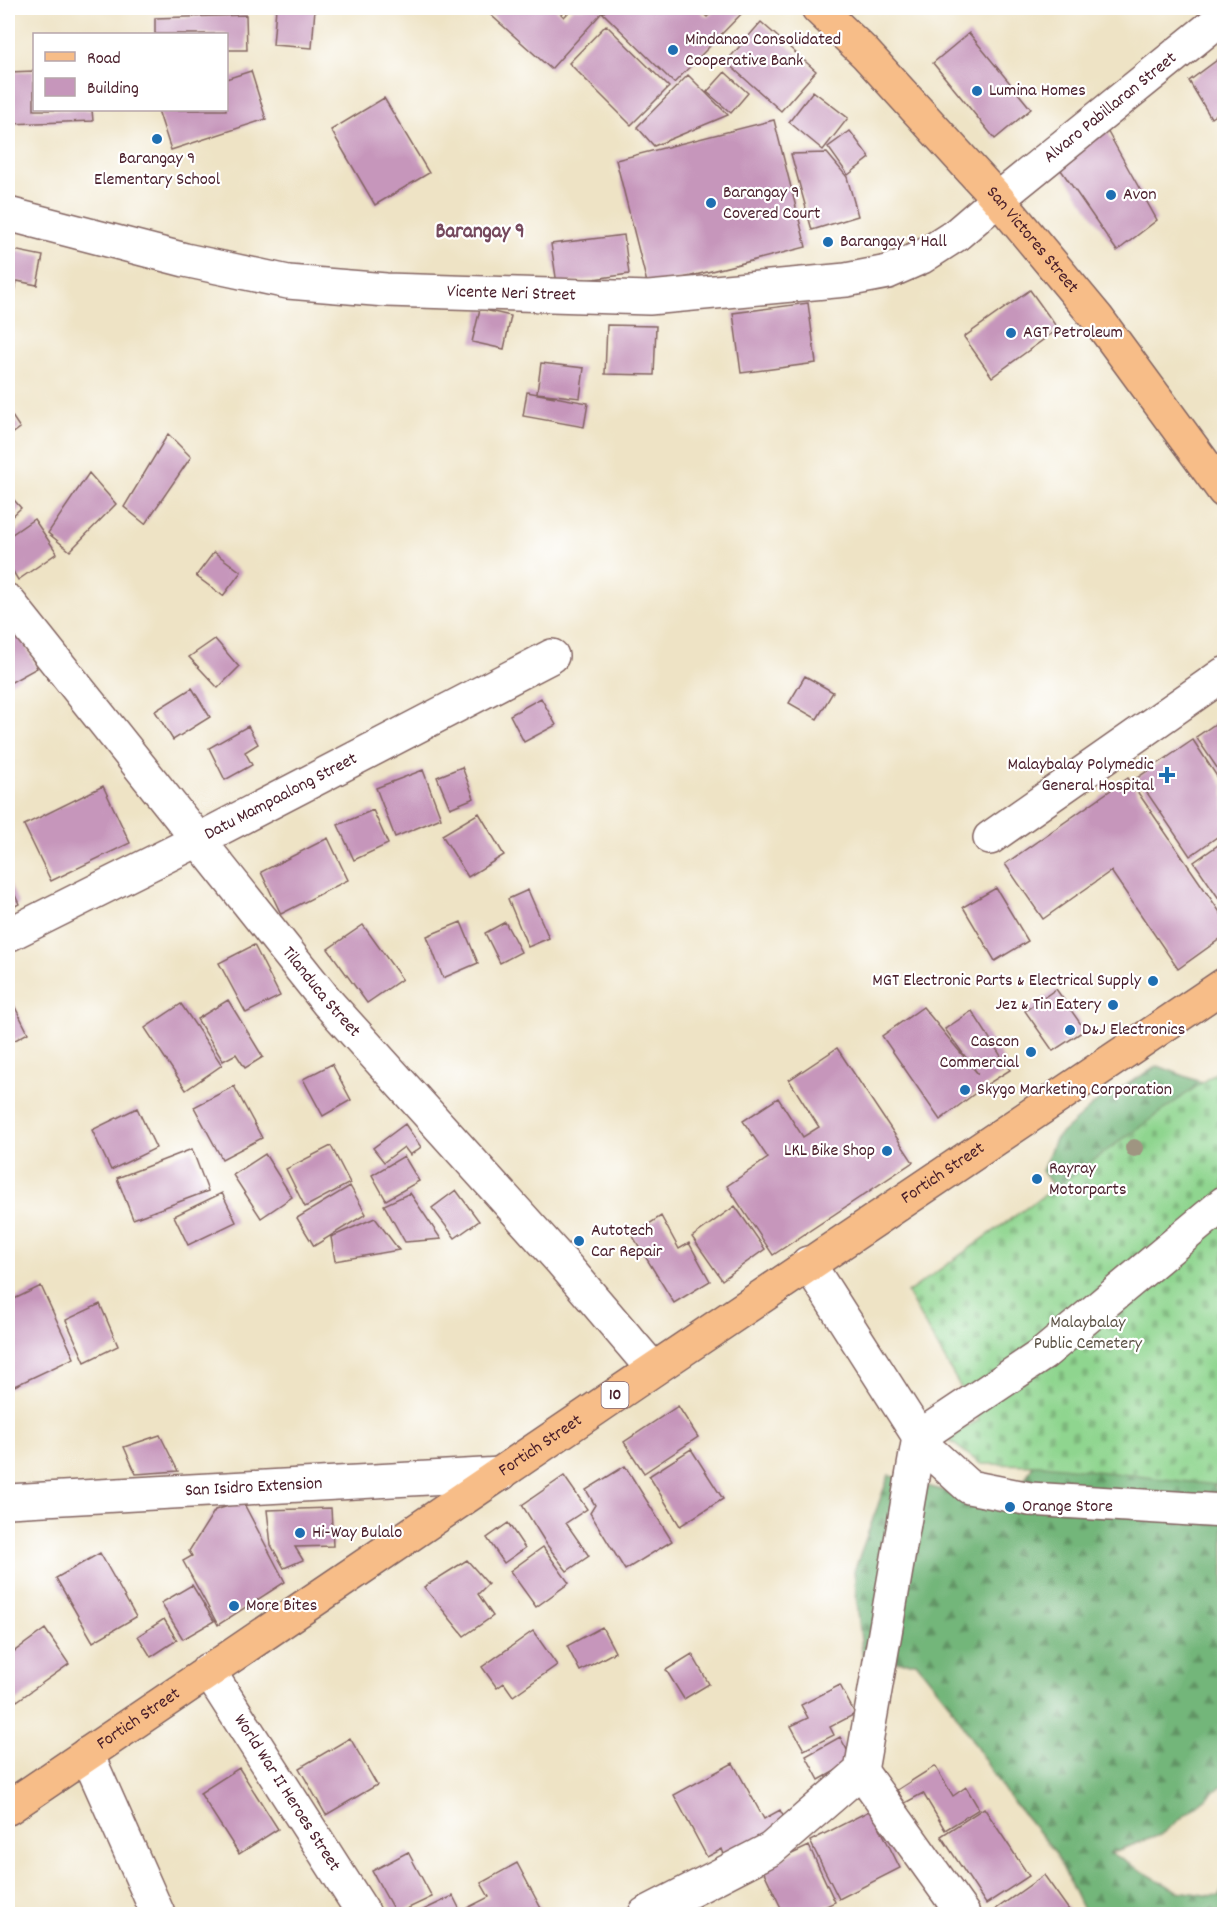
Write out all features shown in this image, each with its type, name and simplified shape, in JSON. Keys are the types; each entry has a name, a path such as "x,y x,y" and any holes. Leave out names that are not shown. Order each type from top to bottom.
{"main road":[{"name":"San Victores Street","path":"818,8 865,53 998,199 1097,318 1224,491"},
{"name":"Fortich Street","path":"8,1808 808,1263 1224,985"}],"street":[{"name":"Alvaro Pabillaran Street","path":"998,199 1224,16"},
{"name":"Vicente Neri Street","path":"8,214 185,260 288,282 386,290 649,298 815,284 888,273 922,257 956,236 998,199"},
{"name":"Tilanduca Street","path":"8,601 328,1003 562,1262 654,1369"},
{"name":"Datu Mampaalong Street","path":"8,935 198,840 552,656"},
{"path":"990,838 1224,674"},
{"path":"645,1914 771,1849 861,1771 919,1437 1042,1354 1224,1203"},
{"path":"808,1263 927,1449 969,1487 1030,1499 1224,1511"},
{"name":"San Isidro Extension","path":"8,1501 501,1474"},
{"name":"World War II Heroes Street","path":"208,1670 364,1914"},
{"path":"87,1754 158,1914"},
{"path":"861,1771 963,1914"}],"green space":[{"path":"1158,1066 1203,1083 1202,1469 1224,1500 1224,1637 1218,1661 1224,1690 1224,1784 1160,1835 1110,1853 1177,1891 1220,1897 1224,1882 1224,1914 1083,1914 1055,1852 1004,1791 949,1703 916,1662 863,1661 854,1571 889,1475 1004,1508 1025,1479 1043,1448 1072,1212 1042,1171 1055,1139 1098,1101"},
{"name":"Malaybalay Public Cemetery","path":"1224,1067 1224,1486 1043,1465 981,1464 946,1438 979,1420 907,1293"}],"building":[{"path":"276,8 315,8 312,48 273,45"},
{"path":"483,8 555,8 564,17 573,8 606,8 551,69"},
{"name":"Mindanao Consolidated Cooperative Bank","path":"609,8 697,8 707,17 716,8 747,8 674,83 603,13"},
{"path":"246,15 247,50 228,50 228,33 155,33 155,18"},
{"path":"761,22 816,71 781,111 726,62"},
{"path":"606,25 669,87 631,125 569,63"},
{"path":"969,33 1031,109 995,139 933,63"},
{"path":"1224,55 1224,109 1211,118 1189,81"},
{"path":"33,71 33,111 92,111 93,121 8,124 8,72"},
{"path":"251,71 266,119 171,150 158,111 228,111 228,78"},
{"path":"725,72 748,93 731,113 707,92"},
{"path":"688,75 728,115 654,146 637,127"},
{"path":"813,91 848,118 823,150 789,122"},
{"path":"384,98 429,173 375,205 331,130"},
{"name":"Barangay 9 Covered Court","path":"774,120 806,247 648,287 616,160"},
{"name":"Avon","path":"1105,127 1157,220 1117,251 1061,170"},
{"path":"850,131 870,158 848,175 828,147"},
{"path":"827,153 847,177 858,216 812,230 791,154"},
{"path":"624,235 629,274 557,284 551,244"},
{"path":"8,237 15,238 13,250 43,256 37,285 17,281 15,292 8,290"},
{"name":"AGT Petroleum","path":"1030,290 1058,329 992,377 964,337"},
{"path":"808,303 816,363 741,373 733,313"},
{"path":"480,309 511,316 504,349 472,342"},
{"path":"607,325 656,326 654,375 605,374"},
{"path":"541,363 584,368 580,398 537,393"},
{"path":"527,392 588,403 584,427 523,416"},
{"path":"8,410 20,428 8,437"},
{"path":"168,434 191,457 145,524 124,507"},
{"path":"89,473 116,504 70,551 48,533"},
{"path":"8,493 21,508 8,520"},
{"path":"34,519 57,553 18,580 8,563 8,537"},
{"path":"214,552 241,572 223,596 196,576"},
{"path":"19,633 37,668 8,684 8,639"},
{"path":"215,639 239,667 218,688 189,657"},
{"path":"805,676 833,692 817,719 789,703"},
{"path":"192,688 210,717 173,740 155,711"},
{"path":"541,698 556,725 524,742 510,715"},
{"path":"1224,718 1224,778 1196,737"},
{"path":"248,726 258,744 245,752 252,765 225,780 209,748"},
{"path":"1193,740 1224,787 1224,832 1190,856 1137,778"},
{"path":"462,767 474,798 450,808 437,777"},
{"path":"423,770 441,818 395,837 376,788"},
{"path":"1128,778 1224,918 1224,936 1178,969 1111,871 1043,919 1005,864"},
{"path":"103,786 130,843 51,881 24,825"},
{"path":"373,810 388,844 354,860 338,825"},
{"path":"479,813 504,855 468,877 442,835"},
{"path":"328,838 348,880 281,914 261,872"},
{"path":"1224,841 1224,906 1194,862"},
{"path":"8,880 19,904 8,910"},
{"path":"996,888 1028,941 995,961 963,907"},
{"path":"528,890 549,938 528,947 508,899"},
{"path":"461,922 478,963 443,978 427,936"},
{"path":"505,922 521,952 500,963 485,933"},
{"path":"363,925 402,979 367,1003 328,949"},
{"path":"254,945 280,996 246,1013 219,963"},
{"path":"1056,989 1085,1030 1053,1051 1025,1011"},
{"path":"8,993 28,1033 8,1044"},
{"path":"228,1000 263,1057 245,1068 236,1054 223,1061 197,1019"},
{"path":"181,1004 222,1065 186,1090 145,1028"},
{"path":"923,1007 978,1074 945,1029 972,1011 1010,1070 940,1120 882,1036"},
{"path":"837,1048 913,1162 773,1255 727,1186 768,1158 743,1121 778,1098 803,1137 819,1127 789,1080"},
{"path":"332,1064 351,1100 323,1116 303,1079"},
{"path":"234,1086 262,1138 222,1159 194,1107"},
{"path":"137,1108 156,1148 111,1170 92,1130"},
{"path":"405,1124 421,1147 410,1155 404,1147 384,1162 373,1148"},
{"path":"331,1146 350,1183 305,1207 286,1169"},
{"path":"192,1149 208,1191 133,1219 117,1178"},
{"path":"265,1154 292,1197 261,1218 233,1175"},
{"path":"404,1156 419,1181 386,1200 372,1175"},
{"path":"350,1186 366,1214 314,1246 297,1218"},
{"path":"456,1190 479,1221 455,1238 432,1208"},
{"path":"222,1193 236,1222 188,1245 174,1216"},
{"path":"410,1193 441,1239 405,1242 384,1205"},
{"path":"735,1206 765,1249 722,1280 692,1237"},
{"path":"661,1216 679,1249 689,1243 710,1281 674,1303 632,1235"},
{"path":"375,1218 399,1250 335,1261 331,1237"},
{"path":"41,1286 74,1358 8,1389 8,1302"},
{"path":"100,1304 118,1346 85,1362 66,1320"},
{"path":"678,1406 698,1437 644,1473 624,1442"},
{"path":"160,1435 178,1471 136,1474 124,1447"},
{"path":"691,1449 723,1499 680,1526 649,1476"},
{"path":"625,1466 672,1541 625,1570 590,1513 595,1505 586,1490"},
{"path":"564,1476 587,1509 566,1523 589,1556 567,1571 547,1545 522,1505"},
{"path":"243,1502 285,1582 218,1625 183,1561 192,1556 189,1551 215,1510"},
{"path":"331,1508 333,1546 295,1547 303,1560 284,1568 271,1545 267,1510"},
{"path":"508,1523 525,1548 504,1563 487,1538"},
{"path":"543,1547 569,1583 536,1607 510,1571"},
{"path":"100,1553 136,1617 93,1642 56,1578"},
{"path":"467,1560 488,1584 478,1594 493,1616 464,1636 424,1587"},
{"path":"192,1585 214,1621 183,1639 161,1603"},
{"path":"164,1619 177,1640 151,1657 138,1636"},
{"path":"602,1627 615,1652 580,1671 567,1646"},
{"path":"45,1629 69,1664 17,1701 8,1687 8,1656"},
{"path":"533,1631 557,1665 513,1696 504,1683 497,1688 482,1667"},
{"path":"692,1654 709,1684 684,1699 666,1670"},
{"path":"840,1685 855,1714 830,1727 834,1735 804,1750 791,1726 808,1718 801,1705"},
{"path":"840,1737 853,1761 819,1780 806,1756"},
{"path":"350,1738 377,1785 326,1815 299,1768"},
{"path":"733,1763 764,1819 780,1810 787,1824 725,1857 722,1849 707,1857 674,1795"},
{"path":"935,1766 953,1796 966,1787 979,1809 945,1830 923,1793 905,1803 897,1790"},
{"path":"239,1768 278,1829 239,1854 200,1793"},
{"path":"984,1808 1029,1876 986,1904 941,1836"},
{"path":"871,1810 900,1868 839,1899 810,1841"},
{"path":"809,1846 835,1902 810,1914 784,1914 762,1868"},
{"path":"408,1852 432,1897 396,1914 372,1871"},
{"path":"517,1863 544,1914 471,1914 467,1908 489,1897 481,1883"},
{"path":"1044,1875 1069,1910 1063,1914 989,1914"},
{"path":"453,1896 462,1914 415,1914"}],"place":[{"name":"Mindanao Consolidated Cooperative Bank","path":"673,50"},
{"name":"Lumina Homes","path":"977,91"},
{"name":"Barangay 9 Elementary School","path":"157,139"},
{"name":"Avon","path":"1111,195"},
{"name":"Barangay 9 Covered Court","path":"711,203"},
{"name":"Barangay 9 Hall","path":"828,242"},
{"name":"AGT Petroleum","path":"1011,333"},
{"name":"Malaybalay Polymedic General Hospital","path":"1167,775"},
{"name":"MGT Electronic Parts & Electrical Supply","path":"1153,981"},
{"name":"Jez & Tin Eatery","path":"1113,1005"},
{"name":"D&J Electronics","path":"1070,1030"},
{"name":"Cascon Commercial","path":"1031,1052"},
{"name":"Skygo Marketing Corporation","path":"965,1090"},
{"name":"LKL Bike Shop","path":"887,1151"},
{"name":"Rayray Motorparts","path":"1037,1179"},
{"name":"Autotech Car Repair","path":"579,1241"},
{"name":"Orange Store","path":"1010,1507"},
{"name":"Hi-Way Bulalo","path":"300,1533"},
{"name":"More Bites","path":"234,1606"}],"district":[{"name":"Barangay 9","path":"480,233"}]}
